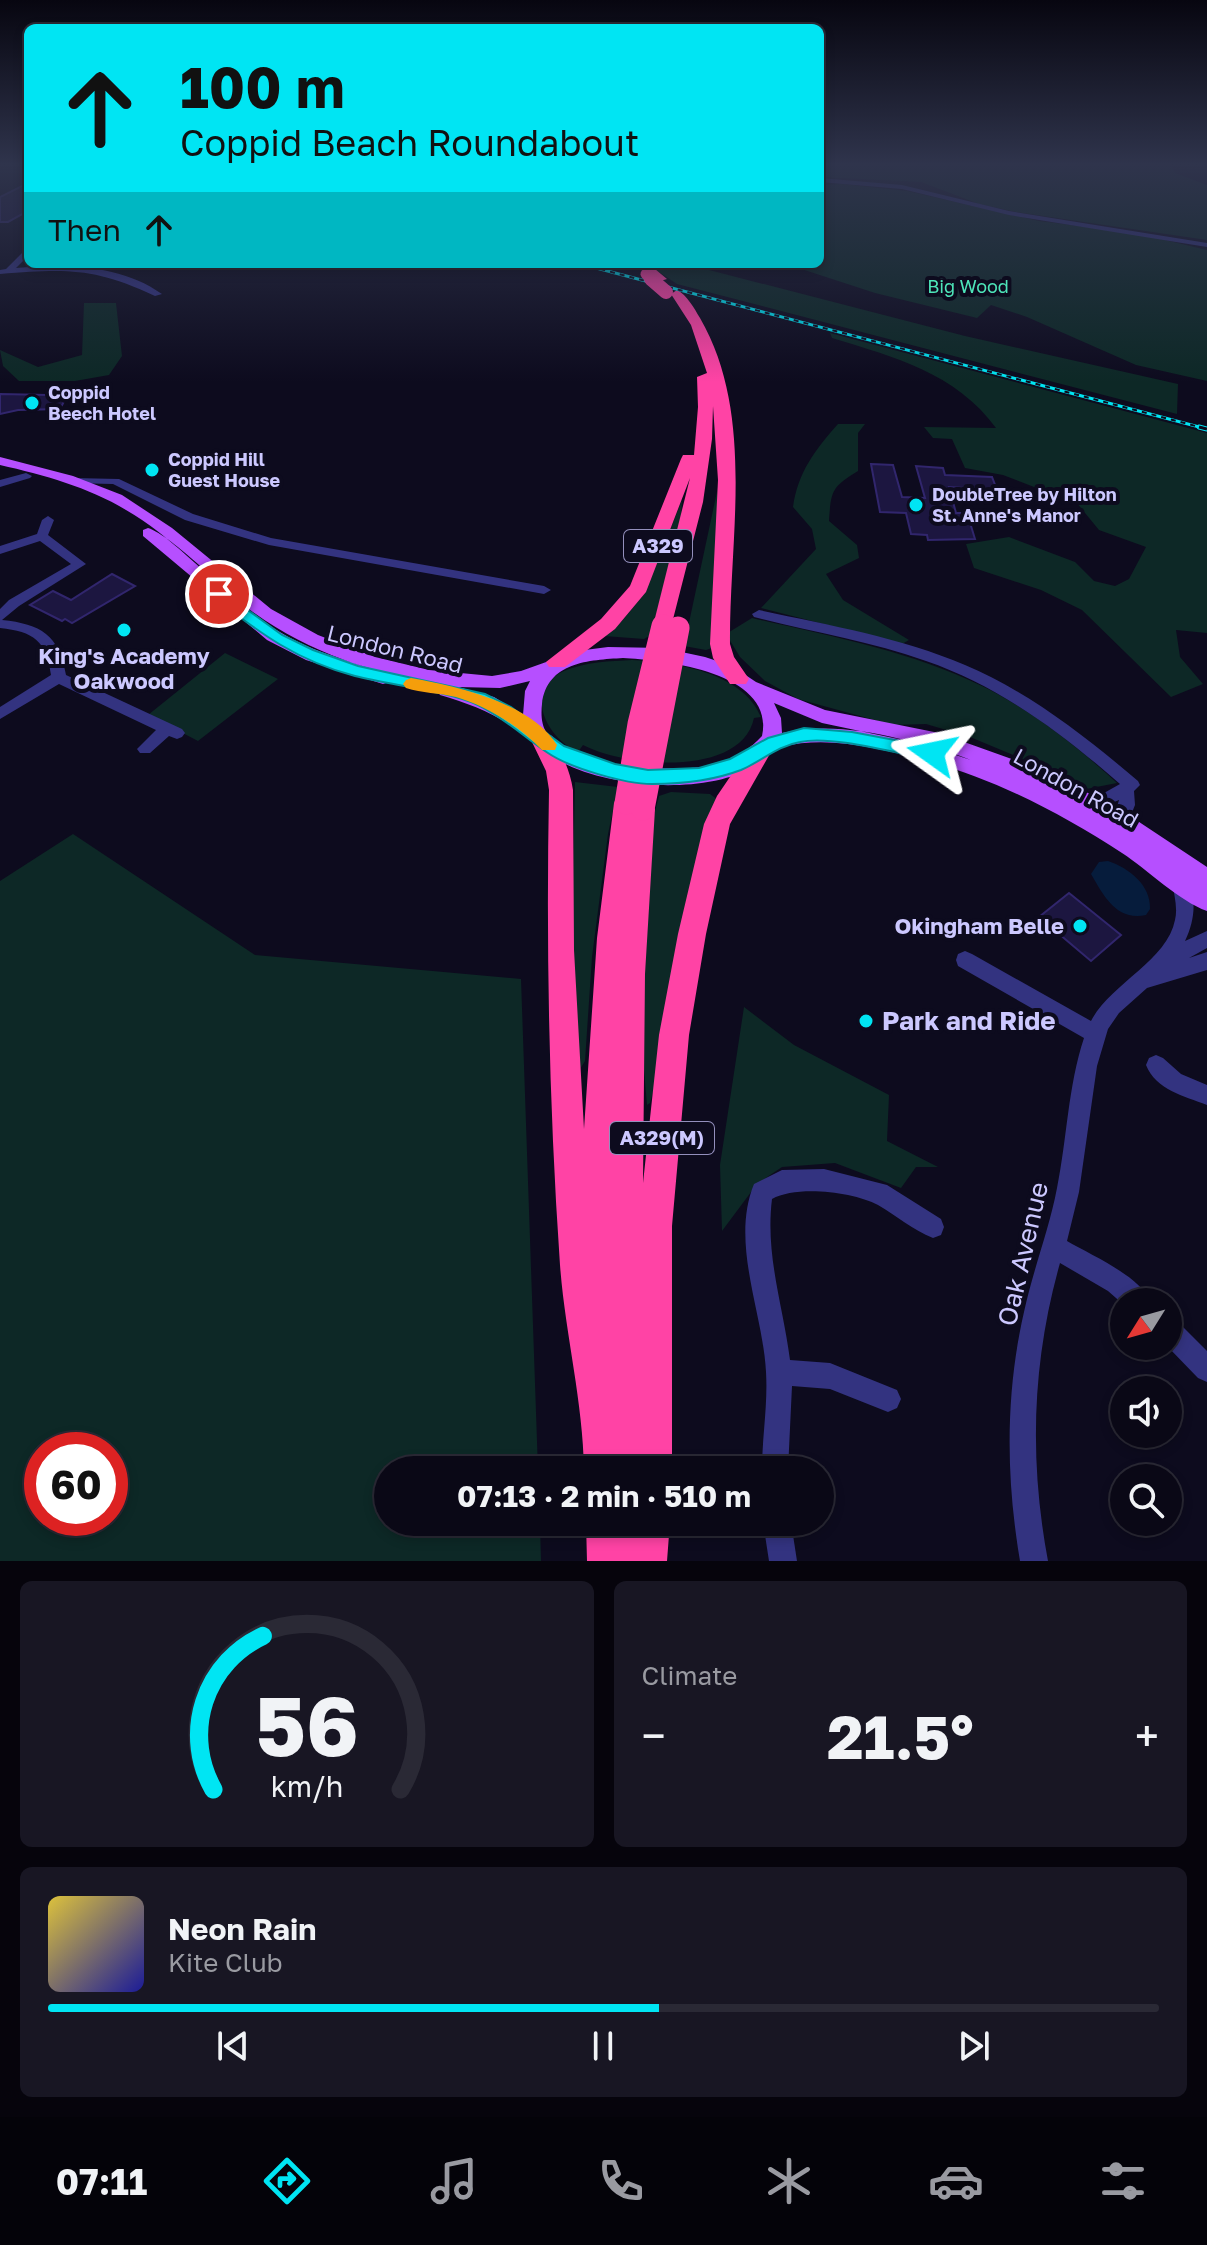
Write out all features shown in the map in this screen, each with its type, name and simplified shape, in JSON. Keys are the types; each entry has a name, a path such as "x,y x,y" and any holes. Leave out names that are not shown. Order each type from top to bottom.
{"highway":[{"name":"A329","path":"644,269 668,288 685,317 726,419 728,449 720,644 724,658 745,683"},
{"name":"A329","path":"553,665 619,613 643,580 711,388"},
{"name":"A329(M)","path":"604,1453 598,1259 602,1066 611,928 670,627 716,445 711,388"},
{"name":"A329(M)","path":"540,737 558,771 561,790 560,950 570,1169 582,1311 604,1453"},
{"name":"A329(M)","path":"652,1456 655,1226 674,1035 692,934 717,824 726,803 763,749"},
{"name":"A329(M)","path":"634,1456 624,1222 635,806"},
{"path":"607,1536 608,1561"},
{"path":"640,1536 643,1561"},
{"path":"643,1561 647,1536"}],"main road":[{"name":"London Road","path":"0,461 120,490 131,506 184,544 267,614 331,648 402,670 473,682 508,680 553,665 612,653 665,654 704,663 830,718 918,735 1027,772 1089,802 1115,827 1207,901"},
{"name":"London Road","path":"0,469 96,502 144,530 242,613 277,638 355,671 479,699 592,765 648,777 699,775 729,767 796,735 821,734 932,753 1019,784 1115,827 1207,879"},
{"path":"540,737 532,700 553,665"},
{"path":"745,683 766,704 773,721 773,735 763,749"}],"street":[{"path":"1157,237 1207,245"},
{"path":"4,271 24,255"},
{"path":"4,271 33,268"},
{"path":"83,268 99,269 158,294"},
{"path":"0,484 26,476"},
{"name":"London Road","path":"120,490 199,521 269,541 544,590"},
{"path":"42,536 48,520"},
{"path":"0,550 42,536 80,564 14,603 0,616"},
{"name":"London Road","path":"759,614 888,645 987,681 1104,761 1132,785 1107,799 1089,802"},
{"path":"0,624 23,627 45,637 57,653 59,677"},
{"path":"0,714 20,698 59,677"},
{"path":"59,677 172,731 145,749"},
{"name":"London Road","path":"1115,827 1127,805 1126,790"},
{"name":"Oak Avenue","path":"1034,1561 1023,1480 1021,1420 1035,1314 1068,1191 1086,1073 1096,1034 1116,1001 1144,980 1184,925 1181,882"},
{"path":"1163,956 1182,952 1207,939"},
{"path":"965,960 1096,1034"},
{"name":"Oak Avenue","path":"1144,980 1207,961"},
{"path":"1156,1065 1174,1082 1207,1095"},
{"path":"776,1456 779,1372 760,1274 756,1222 762,1192 782,1181 824,1180 879,1193 933,1227"},
{"path":"1055,1247 1122,1288"},
{"path":"1182,1344 1207,1369"},
{"path":"779,1372 830,1376 888,1399"},
{"path":"779,1536 783,1561"}],"green space":[{"name":"Big Wood","path":"824,237 1151,237 1207,250 1207,381 1136,365 1027,317 991,305 977,318 875,293 798,268 824,268"},
{"path":"653,268 702,268 965,336 1178,384 1177,414 677,284"},
{"path":"84,303 116,303 122,356 109,375 75,381 19,381 3,366 0,350 38,367 82,355"},
{"path":"830,333 1207,433 1207,633 1176,630 1180,657 1203,684 1171,697 1082,610 1041,590 974,568 966,544 1009,537 1075,562 1094,581 1115,586 1129,579 1146,547 1099,530 1067,491 1047,492 1003,475 965,468 952,439 933,438 924,427 996,428 980,409 943,380 901,360 832,338"},
{"path":"838,424 865,424 858,433 858,471 834,490 829,521 857,545 859,558 826,574 843,600 909,640 902,644 761,608 816,549 812,529 793,507 795,494 809,462"},
{"path":"718,487 712,648 706,650 684,646"},
{"path":"682,500 681,518 651,635 644,639 604,636 622,621 644,594"},
{"path":"752,618 898,654 982,686 1053,730 1117,783 1081,790 1023,759 970,737 926,724 893,725 798,699 765,681 740,657 726,634"},
{"path":"225,653 278,679 198,741 148,715"},
{"path":"632,660 667,663 706,672 739,689 761,717 754,718 745,737 728,751 705,759 652,762 602,753 583,745 578,752 566,745 548,725 543,713 544,689 551,679 580,666"},
{"path":"575,782 618,787 608,834 592,957 585,1061 580,1069 572,926"},
{"path":"671,792 710,794 718,800 659,1069 647,1105 641,1036 654,815 659,796"},
{"path":"73,834 255,955 521,979 538,1456 374,1456 374,1536 540,1536 541,1561 0,1561 0,881"},
{"path":"744,1007 794,1045 889,1095 887,1141 938,1167 916,1167 901,1188 835,1163 782,1167 757,1184 722,1231 720,1165"}],"water":[{"path":"1108,861 1124,868 1143,885 1150,909 1146,915 1127,914 1106,898 1091,874 1099,862"}],"building":[{"name":"Coppid Beech Hotel","path":"70,390 60,409 18,410 0,414 0,394 48,395 49,392"},
{"name":"DoubleTree by Hilton St. Anne's Manor","path":"871,464 893,465 902,497 925,498 916,466 943,468 945,475 992,477 997,490 949,487 956,513 967,513 975,539 928,540 927,535 911,534 906,513 880,512"},
{"path":"112,574 135,586 72,623 30,605 53,591 71,600"},
{"name":"Okingham Belle","path":"1069,893 1121,935 1091,961 1039,917"}],"railway":[{"path":"596,268 1207,429 1199,427"}],"slow traffic":[{"path":"411,684 458,692 487,702 535,732 549,745"}],"place":[{"name":"Coppid Beech Hotel","path":"32,403"},
{"name":"Coppid Hill Guest House","path":"152,470"},
{"name":"DoubleTree by Hilton St. Anne's Manor","path":"916,505"},
{"name":"King's Academy Oakwood","path":"124,630"},
{"name":"Okingham Belle","path":"1080,926"},
{"name":"Park and Ride","path":"866,1021"}],"route":[{"path":"219,594 257,625 307,653 355,671 479,699 535,732 557,751 614,771 648,777 699,775 736,764 766,745 804,734 852,738 932,753"}]}
